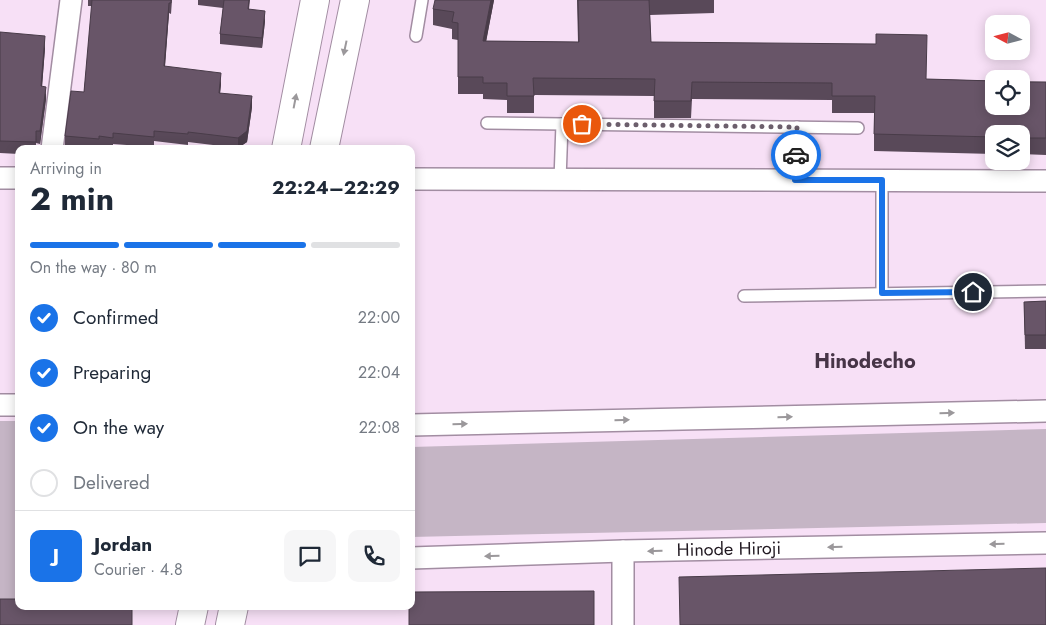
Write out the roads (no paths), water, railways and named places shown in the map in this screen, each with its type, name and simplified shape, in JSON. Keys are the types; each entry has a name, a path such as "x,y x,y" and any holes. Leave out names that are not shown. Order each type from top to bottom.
{"street":[{"path":"53,145 71,0"},
{"path":"287,145 314,0"},
{"path":"325,145 354,0"},
{"path":"0,178 15,178"},
{"path":"415,179 1046,181"},
{"path":"0,405 15,405"},
{"path":"415,425 1046,411"},
{"name":"Hinode Hiroji","path":"415,558 623,551 1046,543"},
{"path":"623,551 623,625"},
{"path":"190,625 193,610"},
{"path":"230,625 233,610"}],"lane":[{"path":"416,36 422,0"},
{"path":"487,123 858,128"},
{"path":"560,180 562,124"},
{"path":"795,180 797,127"},
{"path":"882,180 882,293"},
{"path":"744,296 1046,291"}],"district":[{"name":"Hinodecho","path":"865,361"}]}
